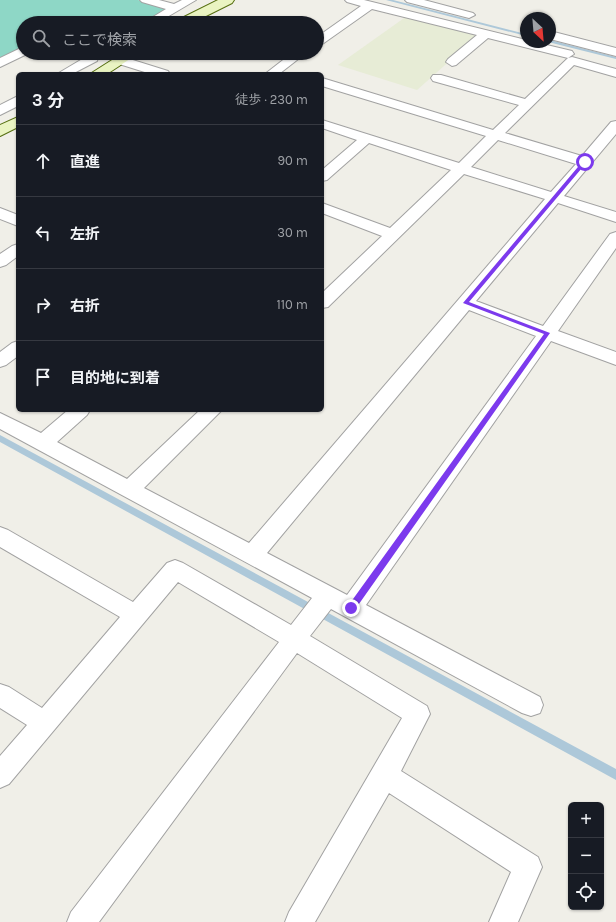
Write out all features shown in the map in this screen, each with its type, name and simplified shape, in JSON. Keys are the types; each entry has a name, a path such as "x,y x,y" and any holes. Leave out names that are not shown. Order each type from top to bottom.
{"street":[{"path":"146,0 176,8"},
{"path":"162,16 190,0"},
{"path":"196,16 228,0"},
{"path":"351,0 370,6 491,33 568,54"},
{"path":"411,0 484,18"},
{"path":"324,37 370,6"},
{"path":"452,62 491,33 503,26"},
{"path":"556,37 616,52"},
{"path":"0,63 16,55"},
{"path":"67,72 89,60"},
{"path":"100,72 121,60"},
{"path":"133,60 160,72"},
{"path":"274,71 290,60"},
{"path":"324,298 393,235 572,61 616,73"},
{"path":"274,71 291,72"},
{"path":"436,78 528,104"},
{"path":"324,83 585,162"},
{"path":"0,111 16,101"},
{"path":"0,131 16,121"},
{"path":"324,125 616,217"},
{"path":"252,555 616,125"},
{"path":"324,175 367,138"},
{"path":"324,209 393,235"},
{"path":"0,213 16,220"},
{"path":"351,608 616,237"},
{"path":"0,262 16,250"},
{"path":"465,303 616,359"},
{"path":"0,361 16,349"},
{"path":"43,443 78,412"},
{"path":"130,490 210,412"},
{"path":"0,420 531,705"},
{"path":"0,536 136,615"},
{"path":"0,775 175,569 418,714 299,922"},
{"path":"81,922 327,596"},
{"path":"0,695 45,723"},
{"path":"385,774 528,866 503,922"}],"green space":[{"path":"407,16 481,33 417,90 338,65"}],"shaded area":[{"path":"0,0 138,0 165,7 166,10 155,16 16,16 16,51 0,59"}],"waterway":[{"path":"388,0 520,33"},
{"path":"556,43 616,58"},
{"path":"0,438 616,775"}],"route":[{"path":"351,608 547,333 465,303 585,162"}]}
